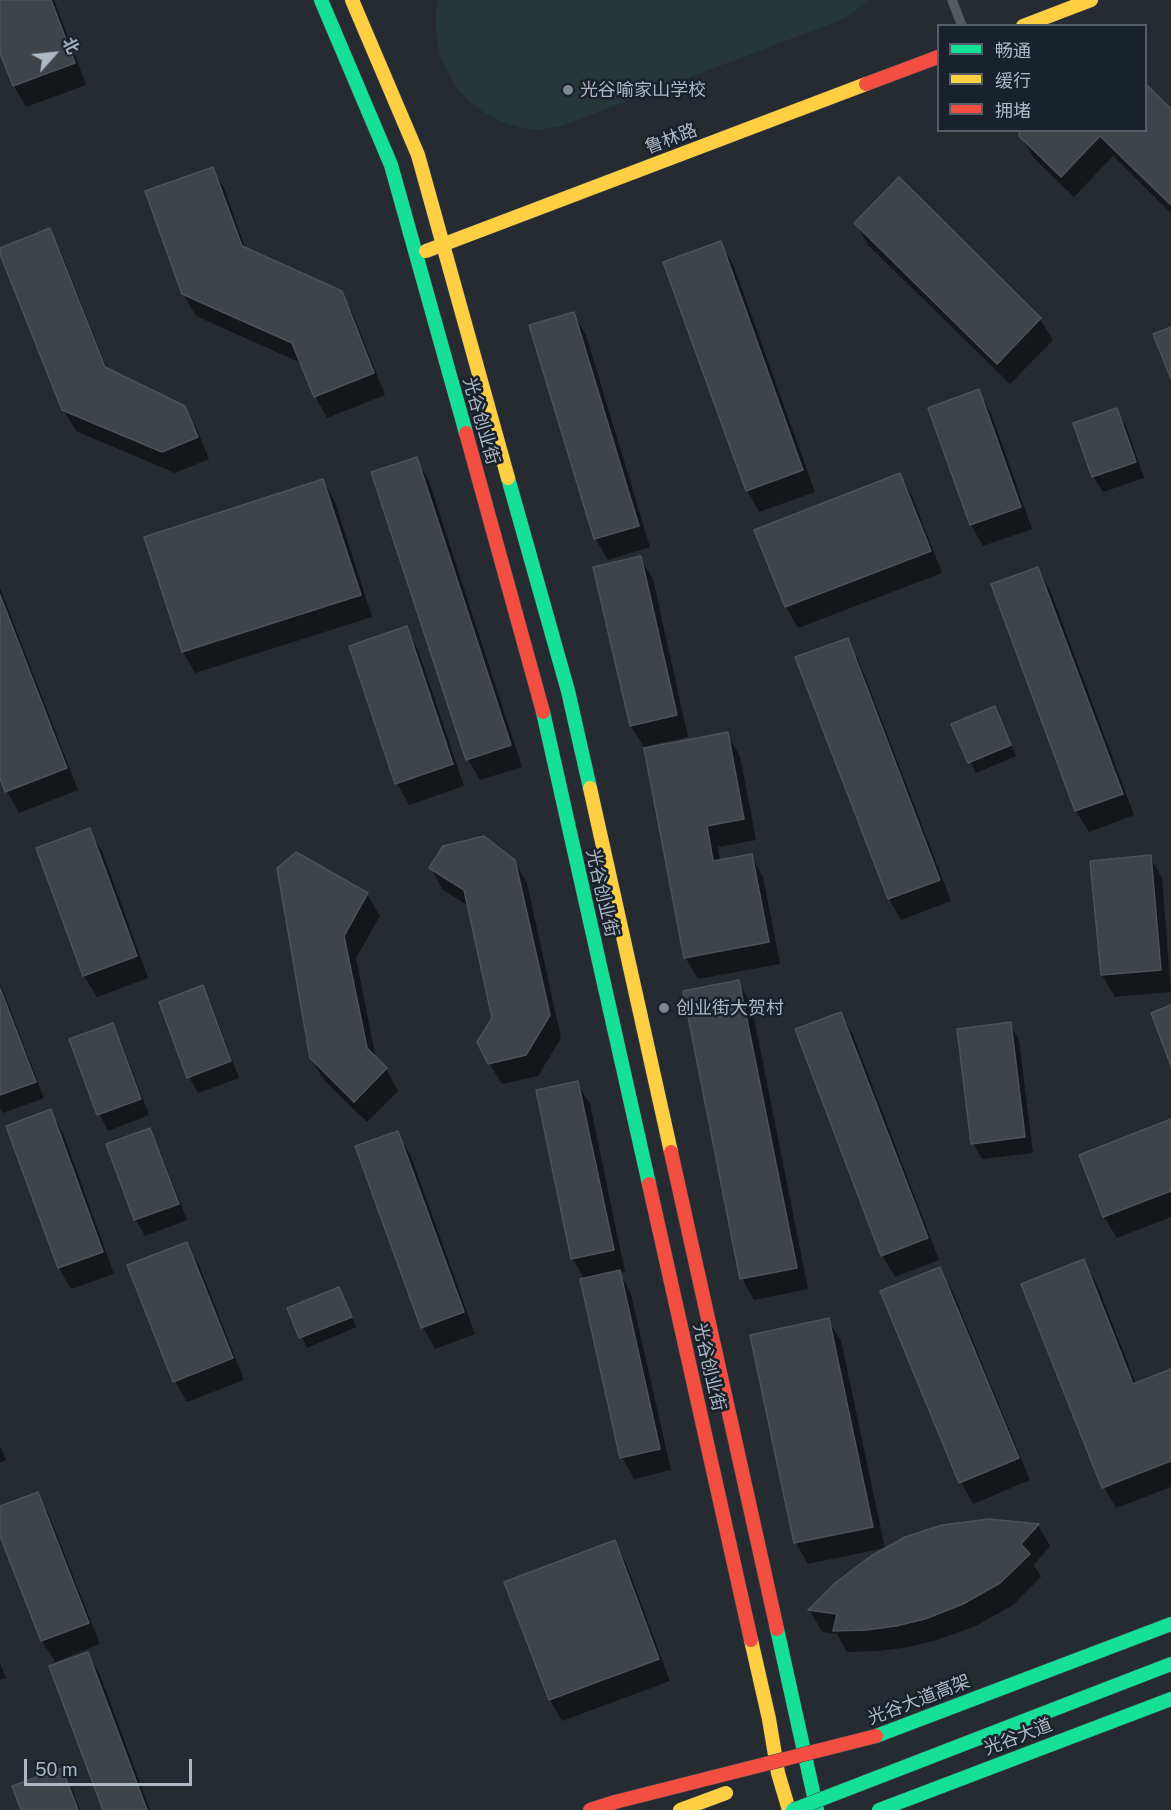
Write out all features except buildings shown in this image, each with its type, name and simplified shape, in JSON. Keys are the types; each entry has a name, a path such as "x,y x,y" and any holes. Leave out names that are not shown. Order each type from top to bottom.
{"main road":[{"name":"光谷创业街","path":"321,0 391,165 540,698 767,1708 772,1775 791,1810"},
{"name":"光谷创业街","path":"352,0 418,155 568,691 817,1810"},
{"path":"1028,24 1091,0"},
{"name":"鲁林路","path":"416,254 937,58"},
{"path":"1095,1638 1171,1610"},
{"name":"光谷大道高架","path":"772,1775 873,1730 1171,1624"},
{"path":"791,1810 1171,1664"},
{"name":"光谷大道","path":"879,1810 1171,1699"},
{"path":"674,1806 722,1782 808,1767 873,1730"},
{"path":"590,1810 873,1730"},
{"path":"674,1806 734,1790"}],"lane":[{"path":"952,0 961,24"}],"shaded area":[{"name":"光谷喻家山学校","path":"438,0 868,0 846,18 564,125 540,130 521,128 502,122 469,101 456,87 439,52 436,32"}],"traffic: fast":[{"path":"321,0 391,165 466,433"},
{"path":"508,478 568,691 590,788"},
{"path":"543,712 649,1184"},
{"path":"876,1736 1171,1624"},
{"path":"777,1629 817,1810"},
{"path":"793,1810 1171,1664"},
{"path":"879,1810 1171,1699"}],"traffic: slow":[{"path":"352,0 418,155 508,478"},
{"path":"1028,24 1091,0"},
{"path":"426,251 866,84"},
{"path":"590,788 671,1152"},
{"path":"751,1640 769,1719 778,1773 789,1810"},
{"path":"680,1810 726,1793"}],"traffic: jam":[{"path":"866,84 937,57"},
{"path":"466,433 543,712"},
{"path":"671,1152 777,1629"},
{"path":"649,1184 751,1640"},
{"path":"590,1810 876,1736"}],"place":[{"name":"光谷喻家山学校","path":"568,90"},
{"name":"创业街大贺村","path":"664,1008"}]}
